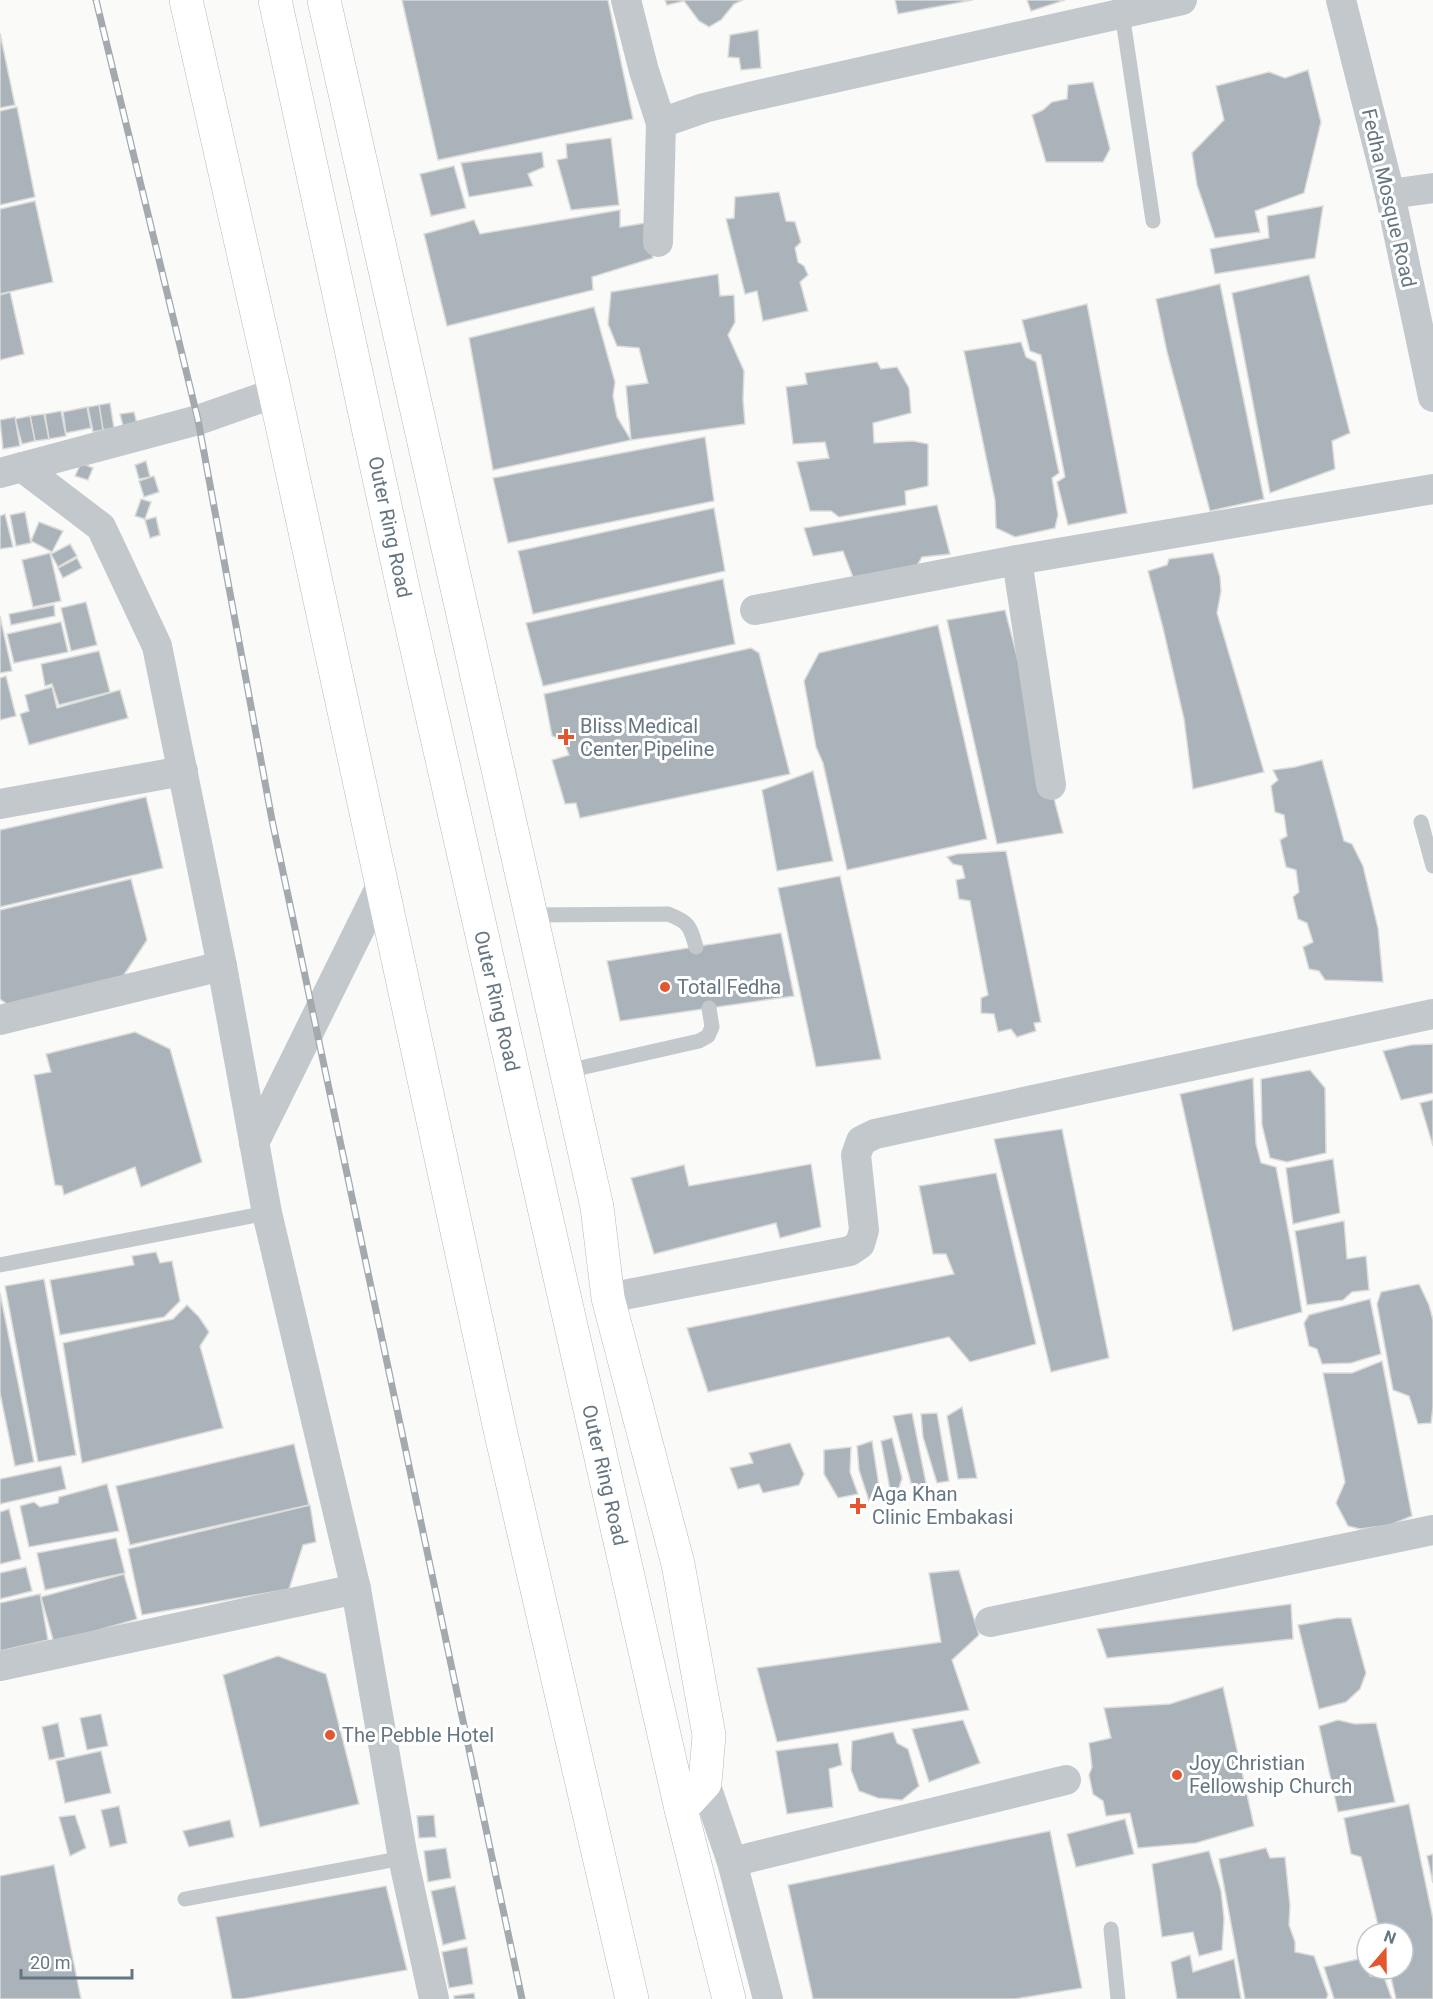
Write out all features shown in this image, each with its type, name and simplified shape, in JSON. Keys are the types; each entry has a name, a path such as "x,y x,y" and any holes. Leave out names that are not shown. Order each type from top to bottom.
{"main road":[{"path":"186,0 275,393 501,1434 632,1999"},
{"name":"Outer Ring Road","path":"275,0 403,588 681,1809 729,1999"},
{"path":"324,0 597,1207 608,1298 678,1564 709,1735 705,1783 681,1809"}],"street":[{"path":"626,0 644,71 661,123 658,242"},
{"path":"661,123 704,108 749,97 1182,0"},
{"name":"Fedha Mosque Road","path":"1341,0 1390,194 1433,397"},
{"path":"1390,194 1433,188"},
{"path":"11,470 198,420 275,393"},
{"path":"11,470 101,528 157,646 222,966 267,1214 356,1589 403,1858 434,1999"},
{"path":"755,610 1017,560 1433,489"},
{"path":"1017,560 1051,784"},
{"path":"0,804 183,771"},
{"path":"254,1143 382,884"},
{"path":"0,1020 222,966"},
{"path":"608,1298 850,1251 860,1244 864,1230 856,1155 861,1141 875,1134 1433,1014"},
{"path":"990,1622 1433,1530"},
{"path":"0,1666 356,1589"},
{"path":"732,1862 1066,1780"},
{"path":"705,1783 732,1862 768,1999"}],"lane":[{"path":"1122,14 1153,221"},
{"path":"1421,822 1433,866"},
{"path":"532,915 668,914 690,927 696,947"},
{"path":"567,1071 699,1041 708,1036 712,1027 709,1008"},
{"path":"0,1265 267,1214"},
{"path":"185,1899 403,1858"},
{"path":"1111,1929 1118,1999"}],"building":[{"path":"402,0 608,0 633,119 438,160"},
{"path":"665,0 743,0 734,4 721,20 709,27 699,21 684,1 667,5"},
{"path":"895,0 973,0 898,14"},
{"path":"1027,0 1065,0 1031,11"},
{"path":"758,30 761,68 741,70 739,58 728,57 730,35"},
{"path":"0,33 15,105 0,108"},
{"path":"1308,70 1321,122 1304,193 1255,211 1260,232 1215,238 1197,185 1192,153 1224,120 1216,86 1269,72 1285,78"},
{"path":"1093,82 1110,149 1103,162 1046,162 1032,115 1043,110 1052,102 1067,99 1068,85"},
{"path":"17,107 35,197 0,205 0,111"},
{"path":"611,138 619,205 571,210 557,160 567,158 566,144"},
{"path":"542,152 544,167 528,174 533,186 469,197 461,163"},
{"path":"454,166 466,208 431,216 420,174"},
{"path":"779,192 786,221 795,222 801,242 795,248 798,262 804,266 808,275 800,282 808,311 763,321 757,291 745,294 726,219 734,218 735,197"},
{"path":"35,201 53,282 0,294 0,209"},
{"path":"1323,206 1315,258 1215,274 1210,249 1269,238 1267,216"},
{"path":"620,210 620,227 645,223 653,258 592,277 593,290 447,326 424,234 474,220 480,234"},
{"path":"718,274 720,296 734,295 735,322 728,335 744,371 745,424 631,440 626,386 648,383 639,348 617,346 608,324 611,292"},
{"path":"1309,275 1350,433 1332,441 1335,469 1270,493 1232,293"},
{"path":"1220,284 1264,499 1210,511 1167,352 1156,299"},
{"path":"10,292 24,354 0,360 0,295"},
{"path":"1087,304 1127,513 1068,525 1057,482 1065,477 1041,355 1030,351 1022,320"},
{"path":"594,307 615,382 613,396 617,417 631,440 493,470 469,338"},
{"path":"1021,342 1026,357 1036,362 1059,473 1052,478 1058,515 1055,528 1015,537 996,528 995,500 964,351"},
{"path":"877,362 881,369 897,367 909,388 911,413 873,423 874,443 913,441 928,444 928,486 905,491 906,505 839,517 831,511 810,511 797,462 829,458 825,442 793,444 786,387 807,384 805,373"},
{"path":"110,403 114,428 103,430 99,405"},
{"path":"99,405 103,430 93,432 88,407"},
{"path":"87,407 91,428 66,433 63,412"},
{"path":"61,411 66,436 49,439 45,414"},
{"path":"134,412 138,428 124,430 120,414"},
{"path":"44,414 49,439 35,441 30,416"},
{"path":"30,416 35,441 22,444 15,419"},
{"path":"15,417 20,446 3,449 0,420"},
{"path":"705,437 714,501 508,543 493,478"},
{"path":"146,461 150,477 139,479 135,465"},
{"path":"81,463 93,468 88,480 75,476"},
{"path":"154,476 159,492 144,497 139,481"},
{"path":"141,499 151,502 145,519 135,516"},
{"path":"937,505 950,554 922,557 915,569 854,580 843,551 813,556 804,528"},
{"path":"714,508 725,571 533,614 518,551"},
{"path":"25,512 31,543 16,546 10,515"},
{"path":"5,514 13,547 0,549 0,516"},
{"path":"156,517 160,535 150,538 145,520"},
{"path":"39,522 63,531 52,552 31,541"},
{"path":"70,544 77,556 58,567 51,554"},
{"path":"50,553 61,601 33,607 22,560"},
{"path":"1213,553 1220,577 1221,591 1217,613 1264,772 1193,789 1184,719 1148,571 1167,565 1169,559"},
{"path":"77,558 82,568 63,578 58,568"},
{"path":"723,579 735,644 543,686 526,623"},
{"path":"86,602 97,645 71,651 61,608"},
{"path":"54,605 55,616 11,625 9,614"},
{"path":"1005,610 1063,833 997,844 947,620"},
{"path":"0,616 12,671 0,673"},
{"path":"61,622 68,652 14,663 7,634"},
{"path":"938,625 987,839 847,870 823,763 816,747 804,681 819,653"},
{"path":"751,648 759,653 790,774 580,818 576,803 565,804 552,760 569,755 563,740 552,736 544,694"},
{"path":"99,651 110,692 59,705 52,684 45,686 41,664"},
{"path":"6,676 16,716 0,720 0,678"},
{"path":"52,687 57,708 120,690 128,718 29,745 20,714 29,711 25,695"},
{"path":"1322,760 1344,841 1352,844 1363,866 1378,928 1383,982 1325,980 1319,971 1309,969 1303,947 1313,942 1307,923 1298,919 1293,897 1299,892 1296,870 1286,867 1280,840 1287,836 1284,815 1275,812 1271,786 1278,780 1273,770"},
{"path":"813,771 833,861 777,871 762,790"},
{"path":"146,797 163,868 0,907 0,830"},
{"path":"1006,851 1041,1022 1034,1023 1036,1031 1017,1037 1011,1029 998,1032 994,1014 981,1013 981,998 988,995 970,901 959,899 956,880 965,878 962,866 953,864 947,857 957,854"},
{"path":"840,876 881,1059 816,1067 778,888"},
{"path":"131,879 147,940 118,984 12,1008 0,999 0,910"},
{"path":"781,933 794,996 620,1021 607,961"},
{"path":"135,1032 170,1049 202,1162 141,1187 135,1167 64,1195 62,1186 55,1185 34,1075 51,1072 46,1054"},
{"path":"1433,1044 1433,1093 1401,1100 1383,1051 1411,1045"},
{"path":"1310,1070 1325,1088 1326,1153 1287,1162 1270,1158 1262,1125 1261,1079"},
{"path":"1253,1078 1256,1144 1261,1163 1276,1167 1302,1312 1233,1331 1180,1094"},
{"path":"1433,1100 1433,1146 1420,1103"},
{"path":"1062,1129 1109,1358 1051,1372 994,1139"},
{"path":"1333,1159 1340,1213 1293,1224 1286,1168"},
{"path":"811,1164 821,1227 780,1238 776,1223 654,1254 631,1178 684,1165 689,1186"},
{"path":"996,1173 1036,1344 970,1362 949,1337 708,1392 687,1328 954,1274 946,1254 933,1254 919,1186"},
{"path":"1344,1221 1347,1259 1366,1256 1369,1290 1352,1292 1343,1300 1307,1305 1295,1231"},
{"path":"156,1252 160,1263 172,1261 180,1301 164,1317 60,1335 50,1280 134,1265 132,1256"},
{"path":"44,1279 76,1455 38,1462 5,1286"},
{"path":"1419,1284 1433,1320 1433,1407 1431,1423 1418,1424 1409,1396 1393,1390 1377,1304 1381,1292"},
{"path":"0,1293 34,1462 15,1466 0,1393"},
{"path":"1370,1299 1381,1354 1351,1363 1322,1364 1317,1349 1309,1346 1304,1323 1309,1315"},
{"path":"187,1305 209,1332 200,1346 223,1428 82,1463 63,1343 173,1319"},
{"path":"1382,1361 1412,1516 1390,1525 1360,1529 1348,1526 1336,1503 1345,1482 1323,1373 1352,1373"},
{"path":"962,1407 977,1478 958,1479 947,1416"},
{"path":"912,1413 926,1483 920,1489 912,1487 893,1416"},
{"path":"937,1413 949,1481 937,1483 923,1437 921,1414"},
{"path":"892,1438 902,1478 898,1491 891,1495 881,1441"},
{"path":"872,1441 881,1499 869,1501 859,1470 857,1446"},
{"path":"790,1443 804,1474 799,1485 763,1493 759,1484 738,1489 730,1468 753,1463 749,1453"},
{"path":"294,1444 309,1505 130,1545 116,1486"},
{"path":"851,1447 850,1472 858,1494 838,1498 824,1474 824,1450"},
{"path":"61,1466 66,1489 0,1504 0,1479"},
{"path":"107,1484 119,1531 29,1547 20,1506 34,1502 40,1507 58,1503 59,1497"},
{"path":"310,1505 316,1542 303,1545 289,1589 142,1615 128,1549"},
{"path":"9,1509 21,1559 0,1564 0,1512"},
{"path":"116,1538 125,1573 45,1590 37,1553"},
{"path":"26,1567 32,1591 0,1599 0,1573"},
{"path":"959,1570 979,1635 952,1660 969,1710 777,1742 757,1668 941,1642 929,1573"},
{"path":"124,1574 137,1619 54,1643 41,1597"},
{"path":"40,1594 48,1640 0,1651 0,1603"},
{"path":"1291,1604 1293,1639 1107,1658 1097,1629"},
{"path":"1337,1618 1351,1618 1366,1673 1360,1689 1346,1702 1319,1709 1298,1625"},
{"path":"278,1656 326,1674 359,1804 260,1827 223,1675"},
{"path":"1223,1687 1254,1826 1196,1843 1138,1848 1130,1813 1106,1816 1103,1801 1093,1794 1089,1775 1092,1767 1089,1743 1111,1738 1104,1708 1170,1704"},
{"path":"101,1714 108,1746 87,1750 80,1718"},
{"path":"963,1720 980,1763 929,1782 912,1729"},
{"path":"1338,1720 1355,1724 1376,1723 1395,1802 1338,1812 1319,1726"},
{"path":"58,1723 65,1757 49,1760 42,1727"},
{"path":"893,1732 897,1743 908,1749 919,1786 902,1800 878,1798 859,1791 851,1770 852,1741"},
{"path":"838,1743 842,1765 829,1769 833,1807 787,1814 776,1751"},
{"path":"101,1751 111,1793 65,1803 56,1761"},
{"path":"1409,1804 1433,1919 1433,1999 1396,1999 1392,1981 1415,1981 1415,1921 1377,1921 1361,1857 1351,1854 1344,1818"},
{"path":"119,1806 127,1843 110,1847 101,1810"},
{"path":"75,1815 86,1848 70,1856 59,1817"},
{"path":"434,1815 436,1837 419,1838 417,1816"},
{"path":"1125,1819 1134,1854 1076,1867 1067,1834"},
{"path":"230,1820 234,1837 189,1847 183,1831"},
{"path":"1050,1831 1082,1988 1015,1999 813,1999 788,1885"},
{"path":"446,1848 451,1878 428,1882 424,1851"},
{"path":"1266,1848 1270,1858 1285,1857 1290,1906 1289,1925 1295,1942 1295,1952 1314,1956 1328,1995 1326,1999 1245,1999 1219,1859"},
{"path":"1209,1851 1221,1891 1224,1919 1222,1950 1199,1956 1193,1932 1162,1937 1152,1864"},
{"path":"1433,1854 1433,1883 1427,1856"},
{"path":"54,1865 81,1999 0,1999 0,1876"},
{"path":"386,1886 407,1970 232,1999 216,1917"},
{"path":"455,1886 466,1939 443,1945 431,1891"},
{"path":"467,1947 473,1984 449,1988 442,1952"},
{"path":"1190,1955 1193,1972 1234,1959 1241,1999 1177,1999 1171,1962"},
{"path":"1355,1960 1355,1981 1385,1981 1392,1999 1334,1999 1324,1967"},
{"path":"474,1993 475,1999 454,1999 454,1996"}],"railway":[{"path":"96,0 198,420 272,820 522,1999"}],"place":[{"name":"Bliss Medical Center Pipeline","path":"566,737"},
{"name":"Total Fedha","path":"665,987"},
{"name":"Aga Khan Clinic Embakasi","path":"858,1506"},
{"name":"The Pebble Hotel","path":"330,1735"},
{"name":"Joy Christian Fellowship Church","path":"1177,1775"}]}
